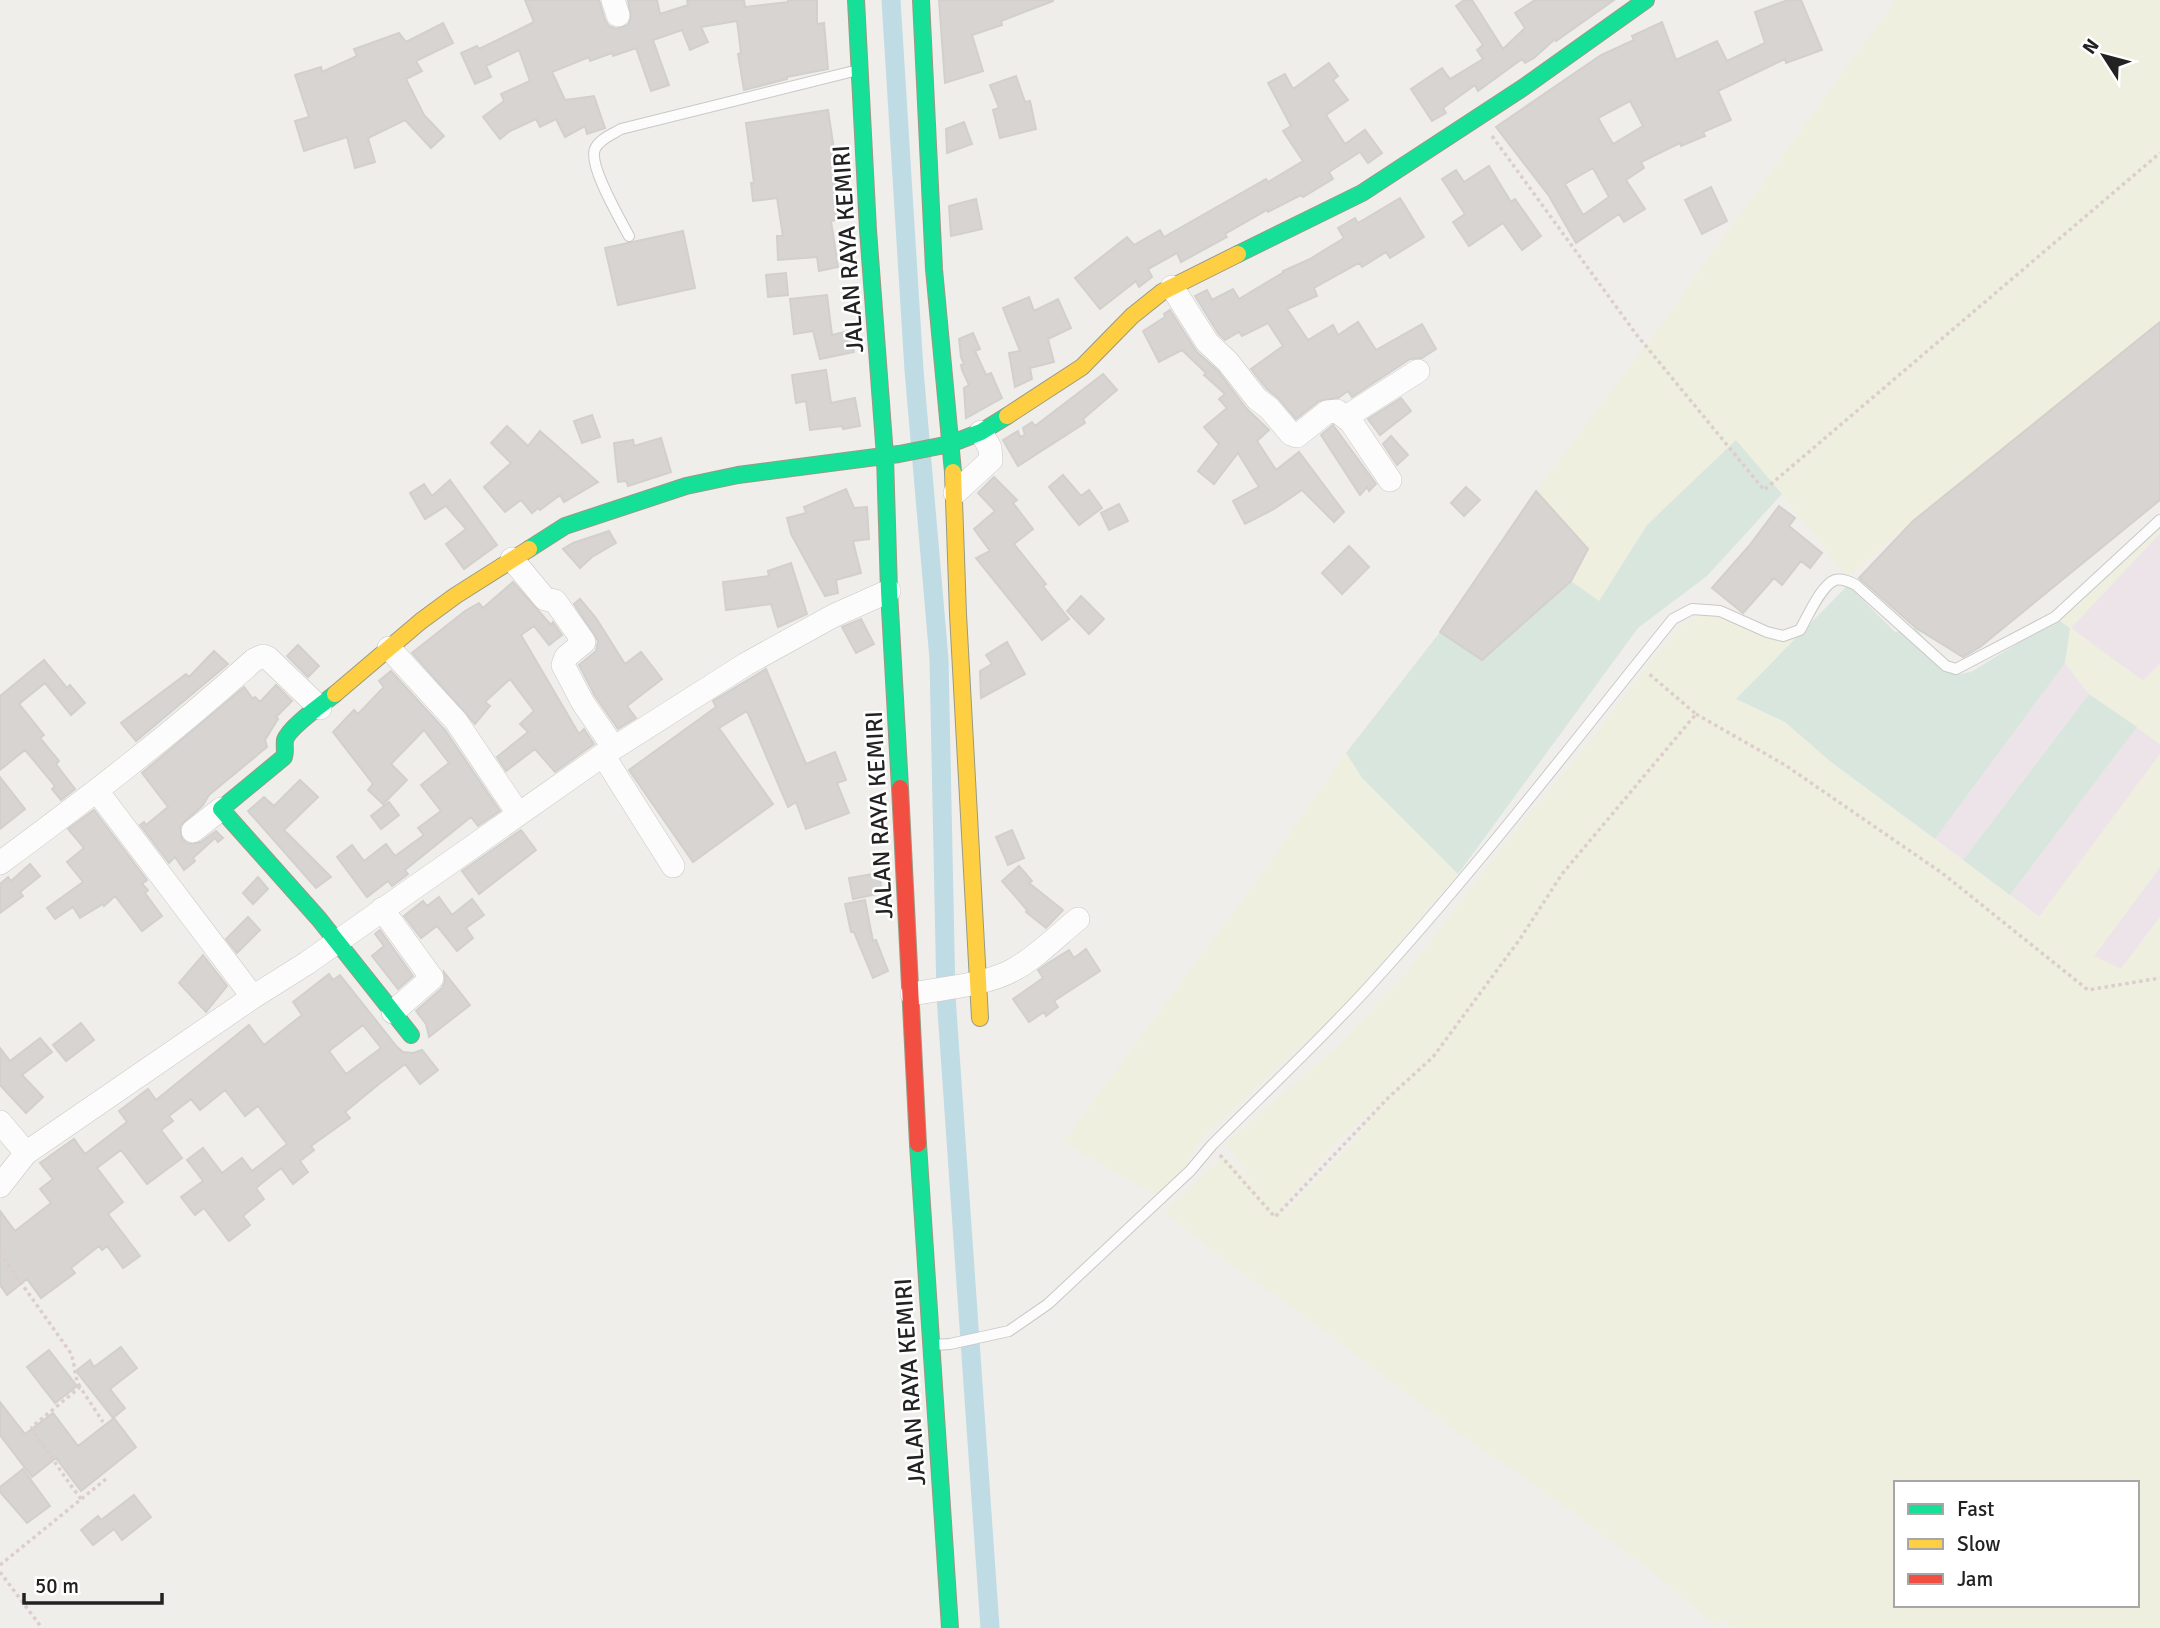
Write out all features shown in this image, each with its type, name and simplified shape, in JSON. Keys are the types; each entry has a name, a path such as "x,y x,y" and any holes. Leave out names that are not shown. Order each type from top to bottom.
{"street":[{"name":"JALAN RAYA KEMIRI","path":"856,0 868,230 892,455 888,591 917,993 913,1062 950,1628"},
{"path":"921,0 934,268 947,445 955,493 958,614 980,1018"},
{"path":"193,831 285,757 286,737 432,612 565,526 686,486 738,475 947,445 981,432 1082,367 1148,302 1172,287 1363,193 1479,118 1646,0"},
{"path":"1172,287 1208,342 1291,434 1297,436 1327,412 1337,411 1346,417 1390,480"},
{"path":"1346,417 1418,371"},
{"path":"955,493 991,460 990,448 981,432"},
{"path":"512,559 546,601 555,601 584,642 566,657 563,665 673,866"},
{"path":"0,1186 26,1153 338,941 609,752 757,657 833,616 888,591"},
{"path":"389,649 417,676 456,721 518,813"},
{"path":"0,863 189,719 259,657 268,657 320,708"},
{"path":"97,791 253,997"},
{"path":"221,809 338,941 411,1035"},
{"path":"382,909 432,978 393,1012"},
{"path":"917,993 976,982 1015,970 1078,919"},
{"path":"0,1122 26,1153"}],"lane":[{"path":"629,236 600,181 593,155 595,147 601,141 621,128 861,69"},
{"path":"930,1345 950,1344 1009,1331 1048,1304 1190,1171 1212,1145 1364,992 1481,858 1673,619 1692,608 1720,611 1767,632 1783,636 1800,630 1824,588 1835,580 1845,580 1856,585 1946,666 1956,669 2055,617 2160,520"}],"path":[{"path":"1479,118 1636,334 1764,491 2160,153"},
{"path":"1637,664 1696,714 1785,765 1942,873 2088,990 2160,978"},
{"path":"1212,1145 1275,1217 1389,1097 1433,1057 1520,939 1562,874 1696,714"},
{"path":"0,1253 70,1352 74,1360 74,1377 103,1422"},
{"path":"80,1387 33,1424 32,1429 81,1499"},
{"path":"0,1565 106,1479"},
{"path":"0,1572 43,1628"}],"shaded area":[{"path":"1736,440 1782,494 1707,576 1638,628 1458,874 1362,778 1346,753 1440,632 1482,660 1571,581 1599,601 1647,525"},
{"path":"2160,533 2160,664 2143,681 2070,628"},
{"path":"1848,585 1895,632 1916,628 1954,675 1971,672 2057,619 2070,628 2065,663 1935,839 1831,762 1785,722 1736,699"},
{"path":"2065,663 2089,694 1963,860 1935,839"},
{"path":"2089,694 2137,727 2010,895 1963,860"},
{"path":"2137,727 2160,744 2160,754 2040,917 2010,895"},
{"path":"2160,867 2160,917 2121,969 2093,957"}],"green space":[{"path":"1895,0 2160,0 2160,322 1913,521 1847,578 1775,485 1647,525 1599,601 1571,581 1588,549 1536,491 1649,341"},
{"path":"2160,523 2160,533 2071,628 2143,681 2160,664 2160,744 2089,694 2065,663 2070,628 2057,619"},
{"path":"1710,611 1754,634 1774,635 1790,632 1798,636 1737,699 1785,722 1831,762 2039,917 2160,754 2160,867 2094,956 2121,969 2160,917 2160,1628 1733,1628 1720,1619 1716,1626 1645,1566 1573,1512 1450,1427 1164,1212 1224,1156 1255,1186 1226,1143 1339,1045 1408,970 1680,626","holes":["1385,1100 1357,1137 1282,1215 1280,1211 1341,1138"]},
{"path":"1346,753 1362,779 1458,874 1346,1004 1201,1139 1187,1162 1190,1171 1161,1198 1063,1142 1253,886"}],"building":[{"path":"525,0 599,0 605,20 609,26 616,29 628,25 631,18 628,0 657,0 660,14 688,5 687,0 744,0 745,7 788,0 817,0 817,24 824,23 828,69 787,77 744,90 738,54 741,53 737,21 701,27 708,42 690,50 682,30 653,40 669,85 651,91 636,48 590,61 589,57 552,72 565,100 594,96 605,128 587,134 585,126 565,137 556,119 540,127 536,119 510,131 500,139 483,117 504,101 501,94 530,81 519,50 486,66 491,77 475,84 461,53 477,46 479,49 534,22"},
{"path":"939,0 1053,1 1001,21 1002,25 972,35 983,71 945,83"},
{"path":"1464,0 1472,0 1503,49 1525,28 1515,13 1535,0 1614,0 1556,41 1555,39 1534,58 1525,63 1522,59 1478,91 1475,85 1443,108 1446,113 1432,121 1411,89 1442,68 1450,79 1483,59 1477,50 1483,45 1456,6"},
{"path":"1788,0 1801,0 1822,50 1786,63 1785,59 1718,91 1731,120 1703,132 1705,136 1681,146 1680,143 1641,162 1644,168 1626,180 1645,209 1624,222 1619,214 1576,243 1549,196 1496,127 1601,55 1634,40 1632,36 1662,22 1676,60 1717,41 1727,61 1765,43 1755,12","holes":["1630,101 1643,126 1613,144 1598,118","1593,168 1609,197 1583,215 1565,184"]},
{"path":"443,23 453,43 416,61 422,71 406,79 424,115 444,136 431,148 405,120 368,138 375,162 355,168 347,137 304,151 295,121 309,117 295,75 321,67 322,72 357,56 354,49 399,33 406,42"},
{"path":"1329,63 1338,76 1333,80 1348,100 1326,115 1345,144 1365,130 1382,153 1368,163 1360,152 1329,172 1333,179 1303,197 1301,195 1268,212 1267,210 1225,234 1227,237 1181,262 1177,253 1148,269 1152,277 1139,287 1136,281 1100,309 1075,278 1127,237 1134,245 1160,230 1164,237 1303,161 1283,131 1291,126 1268,83 1285,74 1293,89"},
{"path":"1016,76 1025,102 1030,101 1036,129 1000,138 993,110 999,108 990,85"},
{"path":"828,110 840,189 836,190 841,219 831,221 838,267 819,271 817,257 778,260 777,236 783,236 777,198 753,201 751,183 754,183 746,123"},
{"path":"964,122 972,144 947,153 946,129"},
{"path":"1489,166 1511,202 1515,199 1541,236 1522,250 1503,223 1469,246 1453,222 1465,214 1442,179 1456,170 1464,182"},
{"path":"1711,187 1727,221 1702,234 1685,200"},
{"path":"1400,198 1424,237 1390,258 1386,252 1362,267 1359,263 1314,288 1317,296 1287,309 1308,340 1333,325 1338,335 1358,322 1376,350 1422,324 1436,349 1422,358 1410,359 1352,397 1348,391 1338,398 1319,401 1296,419 1251,369 1283,346 1268,323 1242,336 1239,332 1225,340 1195,296 1207,290 1212,300 1233,289 1239,299 1283,271 1310,259 1344,238 1338,228 1355,218 1358,223"},
{"path":"976,199 982,229 951,236 949,206"},
{"path":"683,231 695,288 618,305 605,248"},
{"path":"786,273 788,295 768,297 766,275"},
{"path":"827,295 832,335 849,331 854,352 820,359 813,331 794,334 790,299"},
{"path":"1029,297 1034,311 1058,299 1071,328 1048,339 1054,362 1030,368 1032,379 1015,387 1009,353 1020,351 1003,308"},
{"path":"1170,310 1197,352 1218,371 1246,408 1269,430 1257,441 1276,470 1299,452 1344,512 1334,522 1302,490 1245,524 1233,501 1259,487 1238,453 1214,484 1198,471 1219,444 1204,427 1227,408 1219,399 1225,394 1182,350 1159,362 1143,331 1165,317 1164,314"},
{"path":"2160,322 2160,500 1980,647 1963,657 1916,628 1859,578 1913,521"},
{"path":"973,333 980,349 975,351 986,375 991,373 1002,398 966,418 964,388 969,385 962,370 961,365 964,364 959,339"},
{"path":"826,370 831,403 855,398 860,426 810,430 806,401 796,403 792,375"},
{"path":"1103,374 1117,390 1083,419 1085,423 1018,466 1003,440 1018,431 1020,437 1025,435 1023,428 1032,422 1035,426"},
{"path":"1401,398 1411,411 1380,435 1368,419"},
{"path":"592,415 600,437 582,443 574,421"},
{"path":"1333,425 1376,484 1369,491 1367,487 1360,495 1321,435"},
{"path":"507,426 528,446 540,431 598,482 564,502 560,495 532,513 521,500 505,512 484,487 511,463 491,443"},
{"path":"1391,436 1408,455 1397,465 1383,444"},
{"path":"661,438 671,472 628,486 626,481 618,482 614,443 633,440 634,446"},
{"path":"1063,475 1081,496 1089,490 1102,508 1079,525 1049,487"},
{"path":"994,477 1017,500 1013,503 1033,529 1014,544 1046,584 1043,586 1069,619 1042,640 976,558 990,551 974,529 995,511 978,493"},
{"path":"450,480 497,545 464,569 446,544 466,529 446,506 425,519 410,493 424,484 432,496"},
{"path":"1466,487 1480,500 1464,516 1451,503"},
{"path":"846,489 854,508 867,507 869,539 853,541 861,573 836,580 838,593 825,596 791,534 787,518 806,513 804,507"},
{"path":"1536,491 1588,549 1571,581 1482,660 1440,632"},
{"path":"1119,504 1128,521 1109,530 1101,513"},
{"path":"1779,506 1795,518 1789,526 1822,553 1810,568 1801,561 1782,585 1774,578 1743,613 1712,588"},
{"path":"609,531 616,543 592,557 580,568 563,549 573,543"},
{"path":"1349,546 1369,567 1342,594 1322,573"},
{"path":"791,563 807,614 778,627 771,604 726,610 723,582 769,576 768,571"},
{"path":"513,582 551,625 553,622 562,635 549,645 534,626 521,635 579,734 584,729 594,744 555,772 535,749 506,771 497,757 528,732 520,724 534,711 510,679 485,702 490,706 475,724 412,653 465,611 479,603 483,608"},
{"path":"1081,596 1104,619 1089,634 1067,611"},
{"path":"580,599 596,618 625,664 641,652 662,679 627,706 636,718 618,729 595,696 579,665 596,651 598,641 574,604"},
{"path":"861,619 874,644 856,653 842,627"},
{"path":"1007,642 1025,674 981,698 980,671 992,664 986,655"},
{"path":"298,645 319,666 308,677 287,656"},
{"path":"214,651 228,664 136,741 121,723 186,674 189,677"},
{"path":"44,660 67,688 70,685 85,703 71,715 45,683 19,704 44,735 40,738 59,761 56,764 75,789 61,800 52,789 55,786 25,750 0,770 0,696"},
{"path":"766,669 806,764 835,752 846,780 837,783 849,813 806,829 796,802 788,807 747,711 719,728 773,804 693,862 629,770 716,707 713,701"},
{"path":"391,671 445,730 500,811 478,826 471,817 405,870 408,874 392,886 388,881 367,897 337,857 352,845 364,861 386,844 395,856 424,835 418,828 441,811 421,785 449,763 424,730 391,764 407,780 383,804 368,790 373,784 333,732 354,710 358,714 384,687 379,681"},
{"path":"276,685 292,701 276,717 278,719 265,740 267,747 209,795 203,805 180,826 182,839 188,844 201,842 216,831 223,838 218,842 215,838 184,870 175,857 169,863 140,825 144,822 146,825 168,807 142,773 244,687 253,699 255,697 260,702"},
{"path":"0,777 25,809 0,829"},
{"path":"300,780 318,797 284,830 331,877 316,888 248,811 264,797 274,806"},
{"path":"389,802 399,815 381,829 371,816"},
{"path":"94,810 147,880 142,884 148,890 145,893 162,916 142,931 115,896 104,906 103,904 80,918 73,907 55,919 47,908 83,882 67,862 84,848 68,829"},
{"path":"521,830 536,850 479,894 462,871"},
{"path":"1012,830 1024,858 1008,865 996,837"},
{"path":"30,864 40,876 20,892 23,896 0,913 0,884 8,877 11,881"},
{"path":"1019,866 1032,881 1029,883 1063,910 1046,928 1026,912 1002,881"},
{"path":"879,873 882,893 853,899 849,878"},
{"path":"258,877 268,889 253,904 243,893"},
{"path":"439,897 452,915 472,899 484,915 466,928 473,938 457,951 437,926 421,938 404,916 423,901 427,906"},
{"path":"865,900 873,941 876,940 888,971 873,978 854,932 851,932 845,904"},
{"path":"248,917 260,930 237,953 226,939"},
{"path":"380,930 413,976 398,989 372,956 384,946 375,934"},
{"path":"1086,949 1100,971 1054,1001 1058,1007 1046,1016 1044,1012 1029,1022 1013,999 1043,978 1038,970 1048,963 1069,950 1074,958"},
{"path":"203,955 227,986 206,1012 179,983"},
{"path":"444,972 470,1005 429,1037 426,1024 416,1011 442,988 445,982"},
{"path":"329,974 333,980 340,975 397,1047 403,1052 422,1050 438,1070 420,1084 405,1064 379,1084 345,1112 350,1118 311,1146 314,1150 300,1161 308,1172 293,1184 281,1168 256,1188 264,1199 243,1216 250,1225 229,1241 204,1208 195,1215 181,1197 203,1181 187,1160 203,1148 222,1173 242,1158 252,1171 287,1144 258,1106 245,1116 225,1090 200,1110 191,1099 169,1116 173,1121 161,1130 182,1158 147,1184 121,1150 97,1168 123,1202 108,1214 140,1256 123,1268 107,1246 102,1250 99,1246 71,1268 75,1273 41,1298 27,1279 7,1295 0,1285 0,1211 15,1231 51,1203 40,1189 53,1179 40,1163 74,1139 85,1154 127,1122 119,1111 148,1089 156,1100 249,1025 264,1045 302,1015 293,1002","holes":["363,1025 381,1048 346,1074 329,1051"]},
{"path":"81,1023 94,1040 66,1061 53,1045"},
{"path":"40,1038 52,1052 22,1075 43,1097 26,1113 0,1085 0,1048 10,1061"},
{"path":"121,1347 137,1368 110,1389 125,1408 113,1418 76,1371 90,1360 94,1367"},
{"path":"49,1350 77,1386 55,1403 27,1367"},
{"path":"0,1402 25,1434 53,1413 78,1446 114,1418 136,1447 81,1491 56,1458 32,1477 0,1435"},
{"path":"23,1469 50,1506 27,1523 0,1492 0,1487"},
{"path":"134,1495 151,1517 122,1540 114,1529 93,1545 81,1530 98,1516 101,1520"}],"waterway":[{"path":"891,0 914,370 939,659 946,996 990,1628"}],"traffic: fast":[{"path":"856,0 868,230 885,456 900,788"},
{"path":"921,0 934,269 953,472"},
{"path":"1238,254 1362,193 1524,87 1646,0"},
{"path":"529,549 565,526 686,486 738,475 899,454 950,444 981,432 1007,416"},
{"path":"335,694 288,735 284,757 221,809 319,919 411,1035"},
{"path":"918,1144 950,1628"}],"traffic: slow":[{"path":"1007,416 1082,367 1132,316 1162,292 1238,254"},
{"path":"953,472 980,1018"},
{"path":"335,694 421,621 529,549"}],"traffic: jam":[{"path":"900,788 918,1144"}]}
